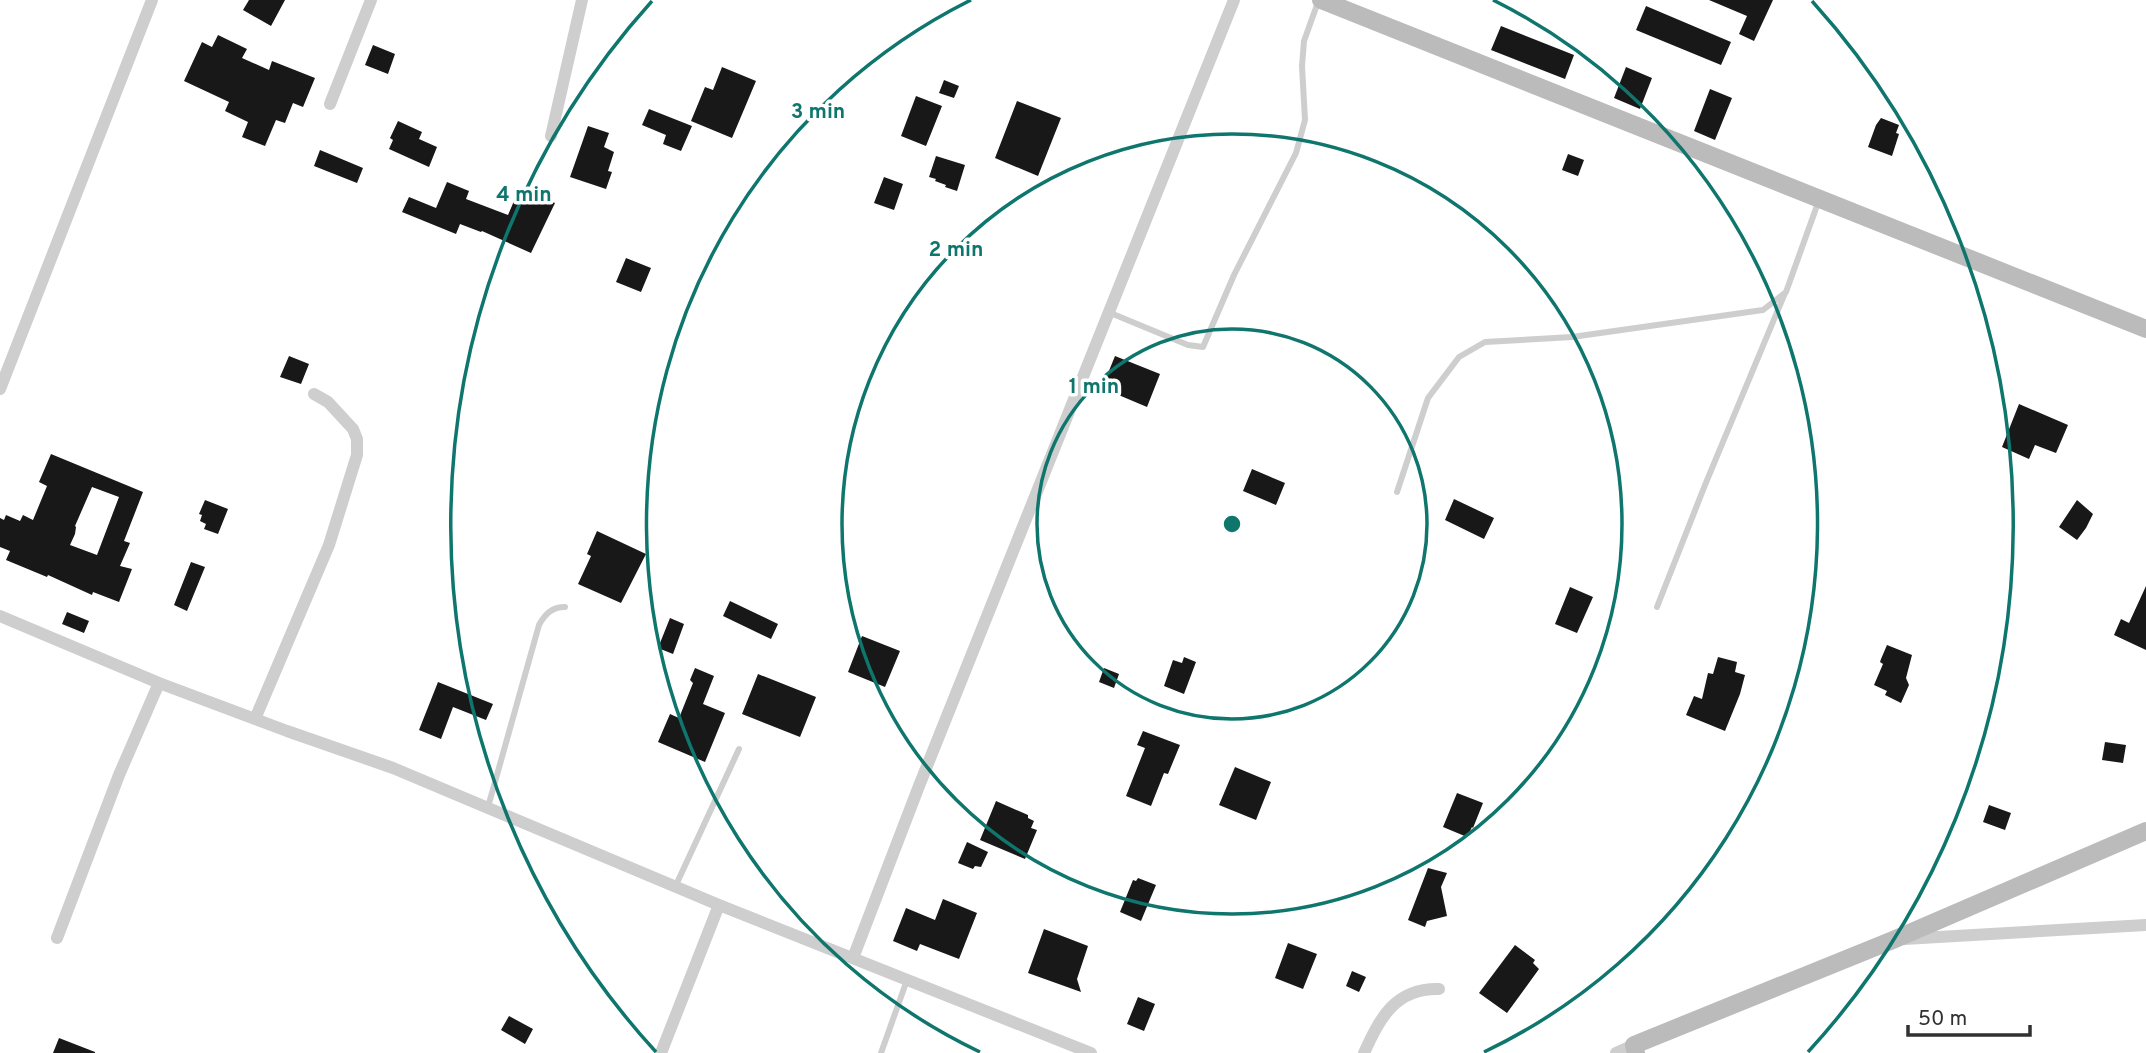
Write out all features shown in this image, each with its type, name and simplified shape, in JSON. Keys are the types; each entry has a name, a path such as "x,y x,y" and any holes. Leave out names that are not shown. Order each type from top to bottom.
{"street":[{"path":"0,389 152,0"},
{"path":"330,104 371,0"},
{"path":"551,136 582,0"},
{"path":"853,958 924,773 1234,0"},
{"path":"1320,0 2146,328"},
{"path":"255,719 329,545 357,455 357,439 346,420 328,402 314,394"},
{"path":"0,616 159,683 393,768 719,905 1091,1053"},
{"path":"57,938 119,775 159,683"},
{"path":"1616,1053 1635,1049 2146,831"},
{"path":"661,1053 719,905"},
{"path":"1893,940 2146,926"},
{"path":"1364,1053 1376,1026 1390,1007 1415,991 1439,989"}],"lane":[{"path":"1108,312 1188,345 1203,347 1234,275 1296,153 1305,120 1302,66 1304,41 1320,0"},
{"path":"1657,607 1786,292 1819,198"},
{"path":"1397,492 1428,398 1459,357 1485,342 1573,337 1763,310 1786,292"},
{"path":"488,807 539,625 544,615 557,607 565,607"},
{"path":"676,885 739,749"},
{"path":"881,1053 907,980"}],"building":[{"path":"249,0 285,0 271,26 243,10"},
{"path":"1709,0 1773,0 1754,41 1739,34 1747,16"},
{"path":"1646,6 1731,42 1721,65 1636,30"},
{"path":"1501,26 1574,55 1565,79 1491,50"},
{"path":"218,35 247,49 242,58 269,70 272,61 315,78 303,107 293,103 285,123 276,120 265,146 242,137 248,122 225,111 229,102 184,81 202,42 212,47"},
{"path":"373,45 395,54 388,74 365,65"},
{"path":"722,67 756,81 732,138 691,121 705,87 713,90"},
{"path":"1626,67 1652,78 1640,109 1614,98"},
{"path":"944,80 959,86 954,98 939,93"},
{"path":"1710,89 1732,98 1715,140 1694,131"},
{"path":"916,96 942,106 926,146 901,136"},
{"path":"1017,101 1061,118 1038,176 995,158"},
{"path":"649,109 692,126 681,151 663,144 666,135 642,125"},
{"path":"1881,118 1899,125 1892,156 1868,147"},
{"path":"398,121 422,132 419,139 437,147 429,167 389,149 393,140 390,138"},
{"path":"588,126 609,133 604,147 614,152 608,171 612,172 606,189 570,177"},
{"path":"320,150 363,168 357,183 314,166"},
{"path":"1568,154 1584,160 1578,176 1562,170"},
{"path":"936,156 965,165 957,191 929,177"},
{"path":"884,177 903,184 894,210 874,203"},
{"path":"447,182 469,191 466,199 508,215 520,187 555,203 531,253 460,224 456,234 402,212 409,197 436,208"},
{"path":"626,258 651,268 641,292 616,282"},
{"path":"289,356 309,364 301,384 280,377"},
{"path":"1115,356 1160,374 1147,407 1102,388"},
{"path":"2019,404 2068,425 2056,453 2035,445 2029,459 2002,447"},
{"path":"51,454 143,492 124,541 130,543 120,566 132,569 119,602 93,592 92,595 6,560 10,551 0,547 0,518 4,520 6,515 20,521 23,515 33,520 47,486 39,482","holes":["92,487 119,497 97,555 70,545"]},
{"path":"1252,469 1285,483 1276,505 1243,491"},
{"path":"1454,499 1494,518 1484,539 1445,520"},
{"path":"205,500 228,509 218,534 204,529 206,524 200,521 202,515 199,514"},
{"path":"2077,500 2093,514 2077,540 2059,527"},
{"path":"597,531 646,554 621,603 578,584 591,556 587,554"},
{"path":"191,562 205,567 187,611 174,605"},
{"path":"2146,586 2146,650 2114,635 2121,619 2129,623"},
{"path":"1570,587 1593,597 1577,633 1555,624"},
{"path":"730,601 778,624 771,639 723,616"},
{"path":"67,612 89,621 84,633 62,624"},
{"path":"670,618 684,624 673,654 658,648"},
{"path":"862,636 900,651 885,687 848,672"},
{"path":"1887,645 1912,655 1906,678 1909,685 1901,703 1885,695 1887,691 1874,685"},
{"path":"1184,657 1196,662 1184,694 1164,686 1173,660 1182,663"},
{"path":"1718,657 1737,662 1735,672 1745,675 1725,731 1686,715 1694,696 1702,699 1708,673 1713,674"},
{"path":"695,668 714,676 703,704 725,713 705,762 658,742 670,714 679,718 693,683 690,680"},
{"path":"1104,668 1119,674 1114,688 1099,682"},
{"path":"758,674 816,697 800,737 742,714"},
{"path":"438,682 493,704 486,720 453,707 441,739 419,730"},
{"path":"1143,731 1180,745 1168,774 1164,773 1151,806 1126,796 1145,748 1137,745"},
{"path":"2105,742 2126,745 2123,763 2102,760"},
{"path":"1235,767 1271,782 1256,820 1219,805"},
{"path":"1457,793 1483,803 1467,837 1443,827"},
{"path":"996,801 1028,815 1028,818 1034,821 1031,828 1037,830 1025,859 980,840"},
{"path":"1989,805 2011,813 2005,830 1983,822"},
{"path":"967,842 988,852 981,867 975,866 973,869 958,863"},
{"path":"1428,868 1447,873 1441,887 1447,916 1427,921 1425,927 1408,920"},
{"path":"1138,878 1156,885 1141,921 1120,912 1133,880"},
{"path":"943,899 977,913 959,959 920,944 917,951 893,941 906,908 935,920"},
{"path":"1044,929 1088,946 1077,979 1081,992 1028,973"},
{"path":"1288,943 1317,954 1303,989 1275,978"},
{"path":"1515,945 1535,960 1533,963 1539,969 1507,1013 1479,993"},
{"path":"1352,971 1366,977 1359,992 1346,986"},
{"path":"1138,997 1155,1004 1144,1031 1127,1024"},
{"path":"509,1016 533,1029 525,1044 501,1030"},
{"path":"59,1038 95,1052 95,1053 53,1053"}]}
